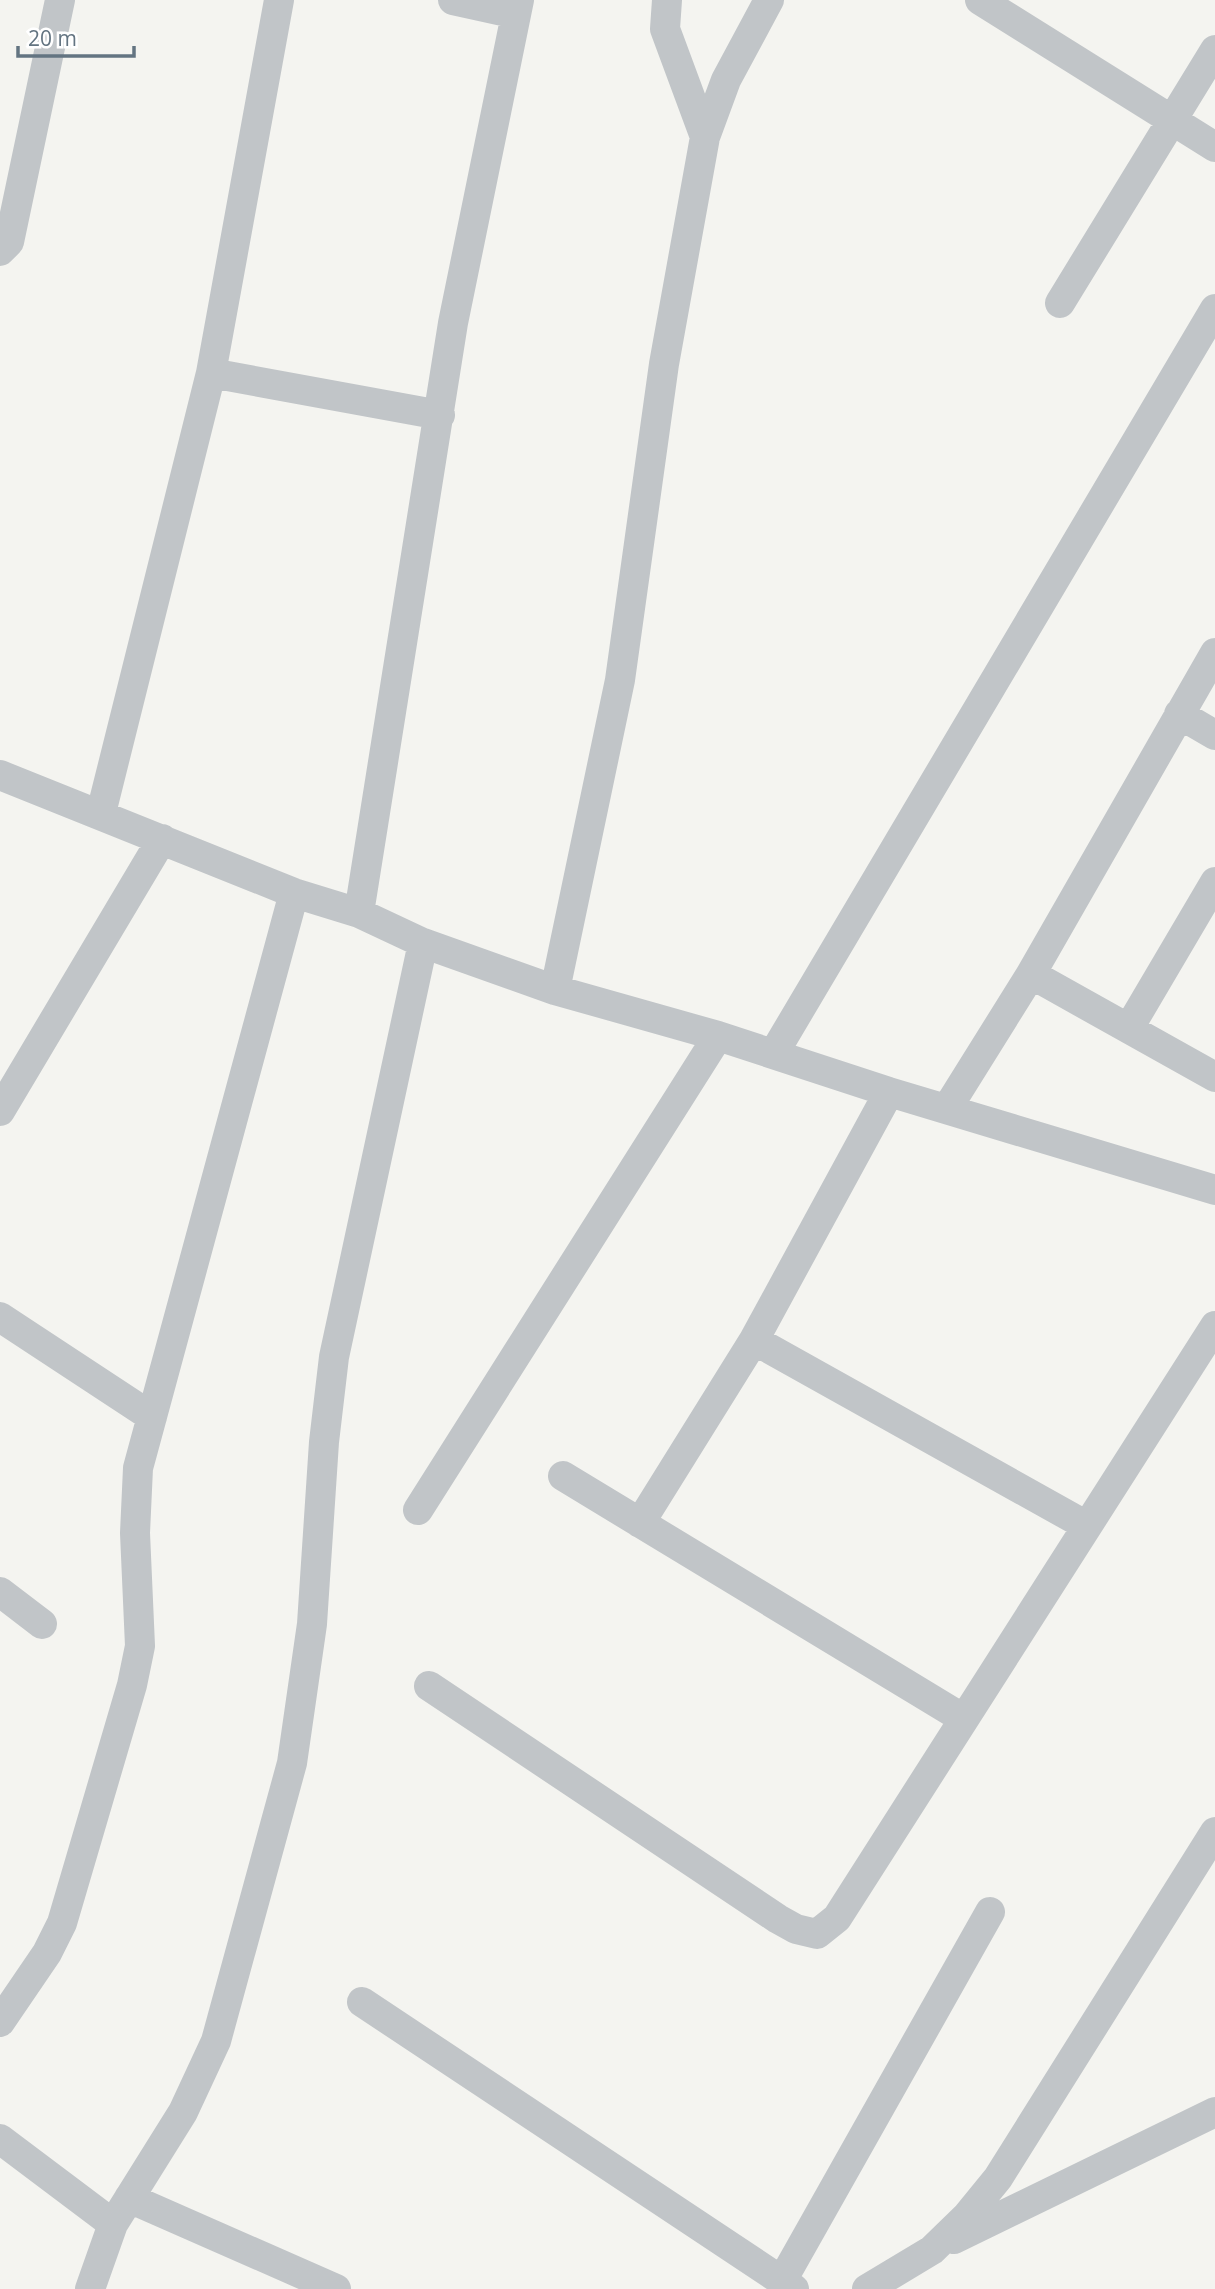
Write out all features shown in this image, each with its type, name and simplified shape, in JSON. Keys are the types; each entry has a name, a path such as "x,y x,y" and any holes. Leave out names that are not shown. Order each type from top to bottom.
{"street":[{"path":"0,251 9,242 60,0"},
{"path":"101,813 211,373 279,0"},
{"path":"359,913 453,323 518,7 453,0"},
{"path":"667,0 665,29 705,137"},
{"path":"555,990 620,680 664,364 705,137 726,80 769,0"},
{"path":"980,0 1215,147"},
{"path":"1060,303 1215,50"},
{"path":"774,1053 1215,309"},
{"path":"211,373 440,415"},
{"path":"948,1107 1031,974 1215,653"},
{"path":"1179,714 1215,735"},
{"path":"0,775 101,813 294,893 359,913 423,943 555,990 718,1036 889,1092 948,1107 1215,1190"},
{"path":"0,1111 162,839"},
{"path":"1129,1028 1215,882"},
{"path":"0,2022 35,1973 62,1923 132,1685 140,1646 135,1500 138,1468 294,893"},
{"path":"90,2289 113,2224 183,2112 216,2041 292,1763 312,1624 324,1442 334,1357 423,943"},
{"path":"1031,974 1215,1077"},
{"path":"418,1510 718,1036"},
{"path":"640,1523 754,1340 889,1092"},
{"path":"0,1317 152,1417"},
{"path":"429,1686 778,1919 796,1929 817,1934 837,1918 1215,1326"},
{"path":"754,1340 1087,1526"},
{"path":"563,1476 964,1719"},
{"path":"0,1592 42,1625"},
{"path":"932,2250 967,2216 998,2178 1215,1832"},
{"path":"362,2002 788,2284 990,1912"},
{"path":"867,2289 932,2250 1215,2112"},
{"path":"0,2139 113,2224"},
{"path":"129,2199 336,2289"}]}
